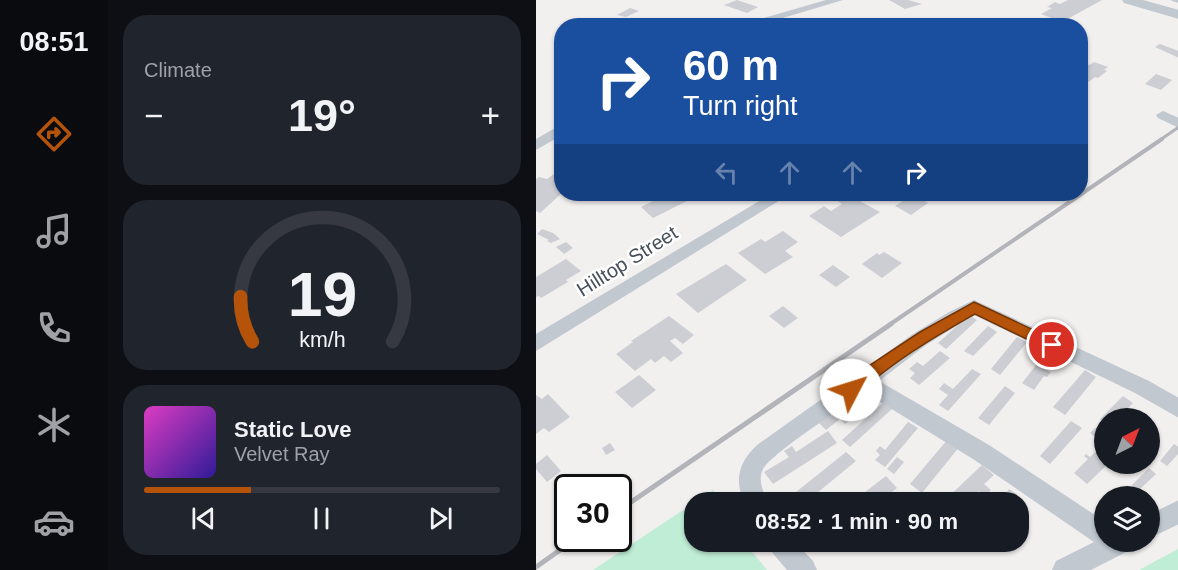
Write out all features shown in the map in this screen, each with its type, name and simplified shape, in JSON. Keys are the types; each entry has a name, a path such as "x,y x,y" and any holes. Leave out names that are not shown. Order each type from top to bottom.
{"street":[{"path":"769,18 838,0"},
{"path":"1129,0 1178,15"},
{"path":"1163,115 1178,124"},
{"path":"536,146 554,134"},
{"name":"Hilltop Street","path":"536,343 769,201"},
{"path":"752,492 749,482 751,468 756,461 925,336 974,308 1142,387 1178,409"},
{"path":"862,381 981,452 1094,527"},
{"path":"1160,522 1178,512"},
{"path":"788,552 804,570"},
{"path":"1065,570 1094,552"}],"lane":[{"path":"776,16 780,18"}],"green space":[{"path":"684,509 684,552 752,552 767,570 593,570 620,552 632,552 632,544"},
{"path":"1178,549 1178,570 1139,570"}],"building":[{"path":"737,0 758,7 747,13 724,5"},
{"path":"889,0 908,0 922,4 905,9"},
{"path":"1068,0 1102,0 1069,18 1052,18 1041,14 1052,8 1047,7 1055,2 1060,4"},
{"path":"630,8 639,11 626,17 617,15"},
{"path":"1160,44 1179,51 1179,58 1155,47"},
{"path":"1094,62 1108,67 1104,70 1107,71 1098,78 1095,77 1088,82 1088,65"},
{"path":"1156,74 1172,80 1161,90 1145,84"},
{"path":"554,174 554,200 540,213 536,211 536,179 539,177 547,179"},
{"path":"653,201 687,201 653,218 641,207"},
{"path":"838,201 860,201 880,212 841,237 809,216 824,206 831,211 842,204"},
{"path":"902,201 928,203 911,215 895,206"},
{"path":"542,229 553,233 560,239 551,243 547,241 549,240 537,234"},
{"path":"783,231 798,242 785,251 793,257 765,274 738,253 761,239 765,242"},
{"path":"566,242 573,248 564,254 556,247"},
{"path":"884,252 902,263 882,278 862,264 877,253 879,255"},
{"path":"566,259 581,271 566,280 568,282 541,298 536,297 536,277"},
{"path":"726,264 747,280 698,313 676,294"},
{"path":"833,265 850,277 836,287 819,275"},
{"path":"783,306 798,318 784,328 769,316"},
{"path":"969,315 977,320 946,349 938,343"},
{"path":"669,316 694,335 683,344 675,338 670,341 683,353 671,362 664,356 655,363 651,359 635,371 616,354 633,342 631,341"},
{"path":"988,326 997,332 973,356 964,351"},
{"path":"1017,337 1027,342 1000,375 991,369"},
{"path":"1048,350 1058,356 1048,371 1051,372 1047,377 1044,376 1034,390 1022,383"},
{"path":"940,351 950,358 919,385 910,378 915,373 909,369 917,362 923,366"},
{"path":"972,369 981,374 948,411 939,405 948,395 939,389 944,383 953,389"},
{"path":"1085,370 1096,377 1065,415 1053,407"},
{"path":"639,375 656,390 632,408 615,392"},
{"path":"1005,386 1015,393 989,425 978,418"},
{"path":"548,394 570,417 549,432 544,428 536,434 536,395 542,399"},
{"path":"1123,396 1133,403 1128,408 1111,408"},
{"path":"845,402 853,409 851,411 854,414 850,417 852,419 845,424 840,419 826,430 818,422"},
{"path":"883,403 892,409 850,447 842,440"},
{"path":"1071,421 1082,428 1050,464 1040,456"},
{"path":"908,422 918,428 885,467 875,460 880,455 876,451 880,446 885,450"},
{"path":"828,431 837,443 773,484 764,472 789,457 784,451 792,446 796,452"},
{"path":"948,439 960,446 923,492 910,484"},
{"path":"610,443 615,450 606,455 602,448"},
{"path":"1174,444 1179,447 1179,453 1167,466 1160,461"},
{"path":"846,452 856,461 818,492 796,492"},
{"path":"1094,453 1094,474 1098,474 1087,484 1074,473 1088,459 1084,456 1086,454 1090,457"},
{"path":"547,455 561,471 554,474 547,482 536,469 536,464"},
{"path":"897,457 904,462 894,474 887,469"},
{"path":"982,465 994,475 984,484 991,490 989,492 954,492"},
{"path":"1143,474 1156,474 1143,486 1132,485"},
{"path":"886,476 897,488 892,492 865,492"}],"railway":[{"path":"1160,140 1179,127"},
{"path":"1088,189 1162,139"},
{"path":"889,325 1071,201"},
{"path":"632,501 891,324"},
{"path":"536,567 557,552"}],"route":[{"path":"851,390 875,370 925,336 956,316 974,308 1052,345"}]}
